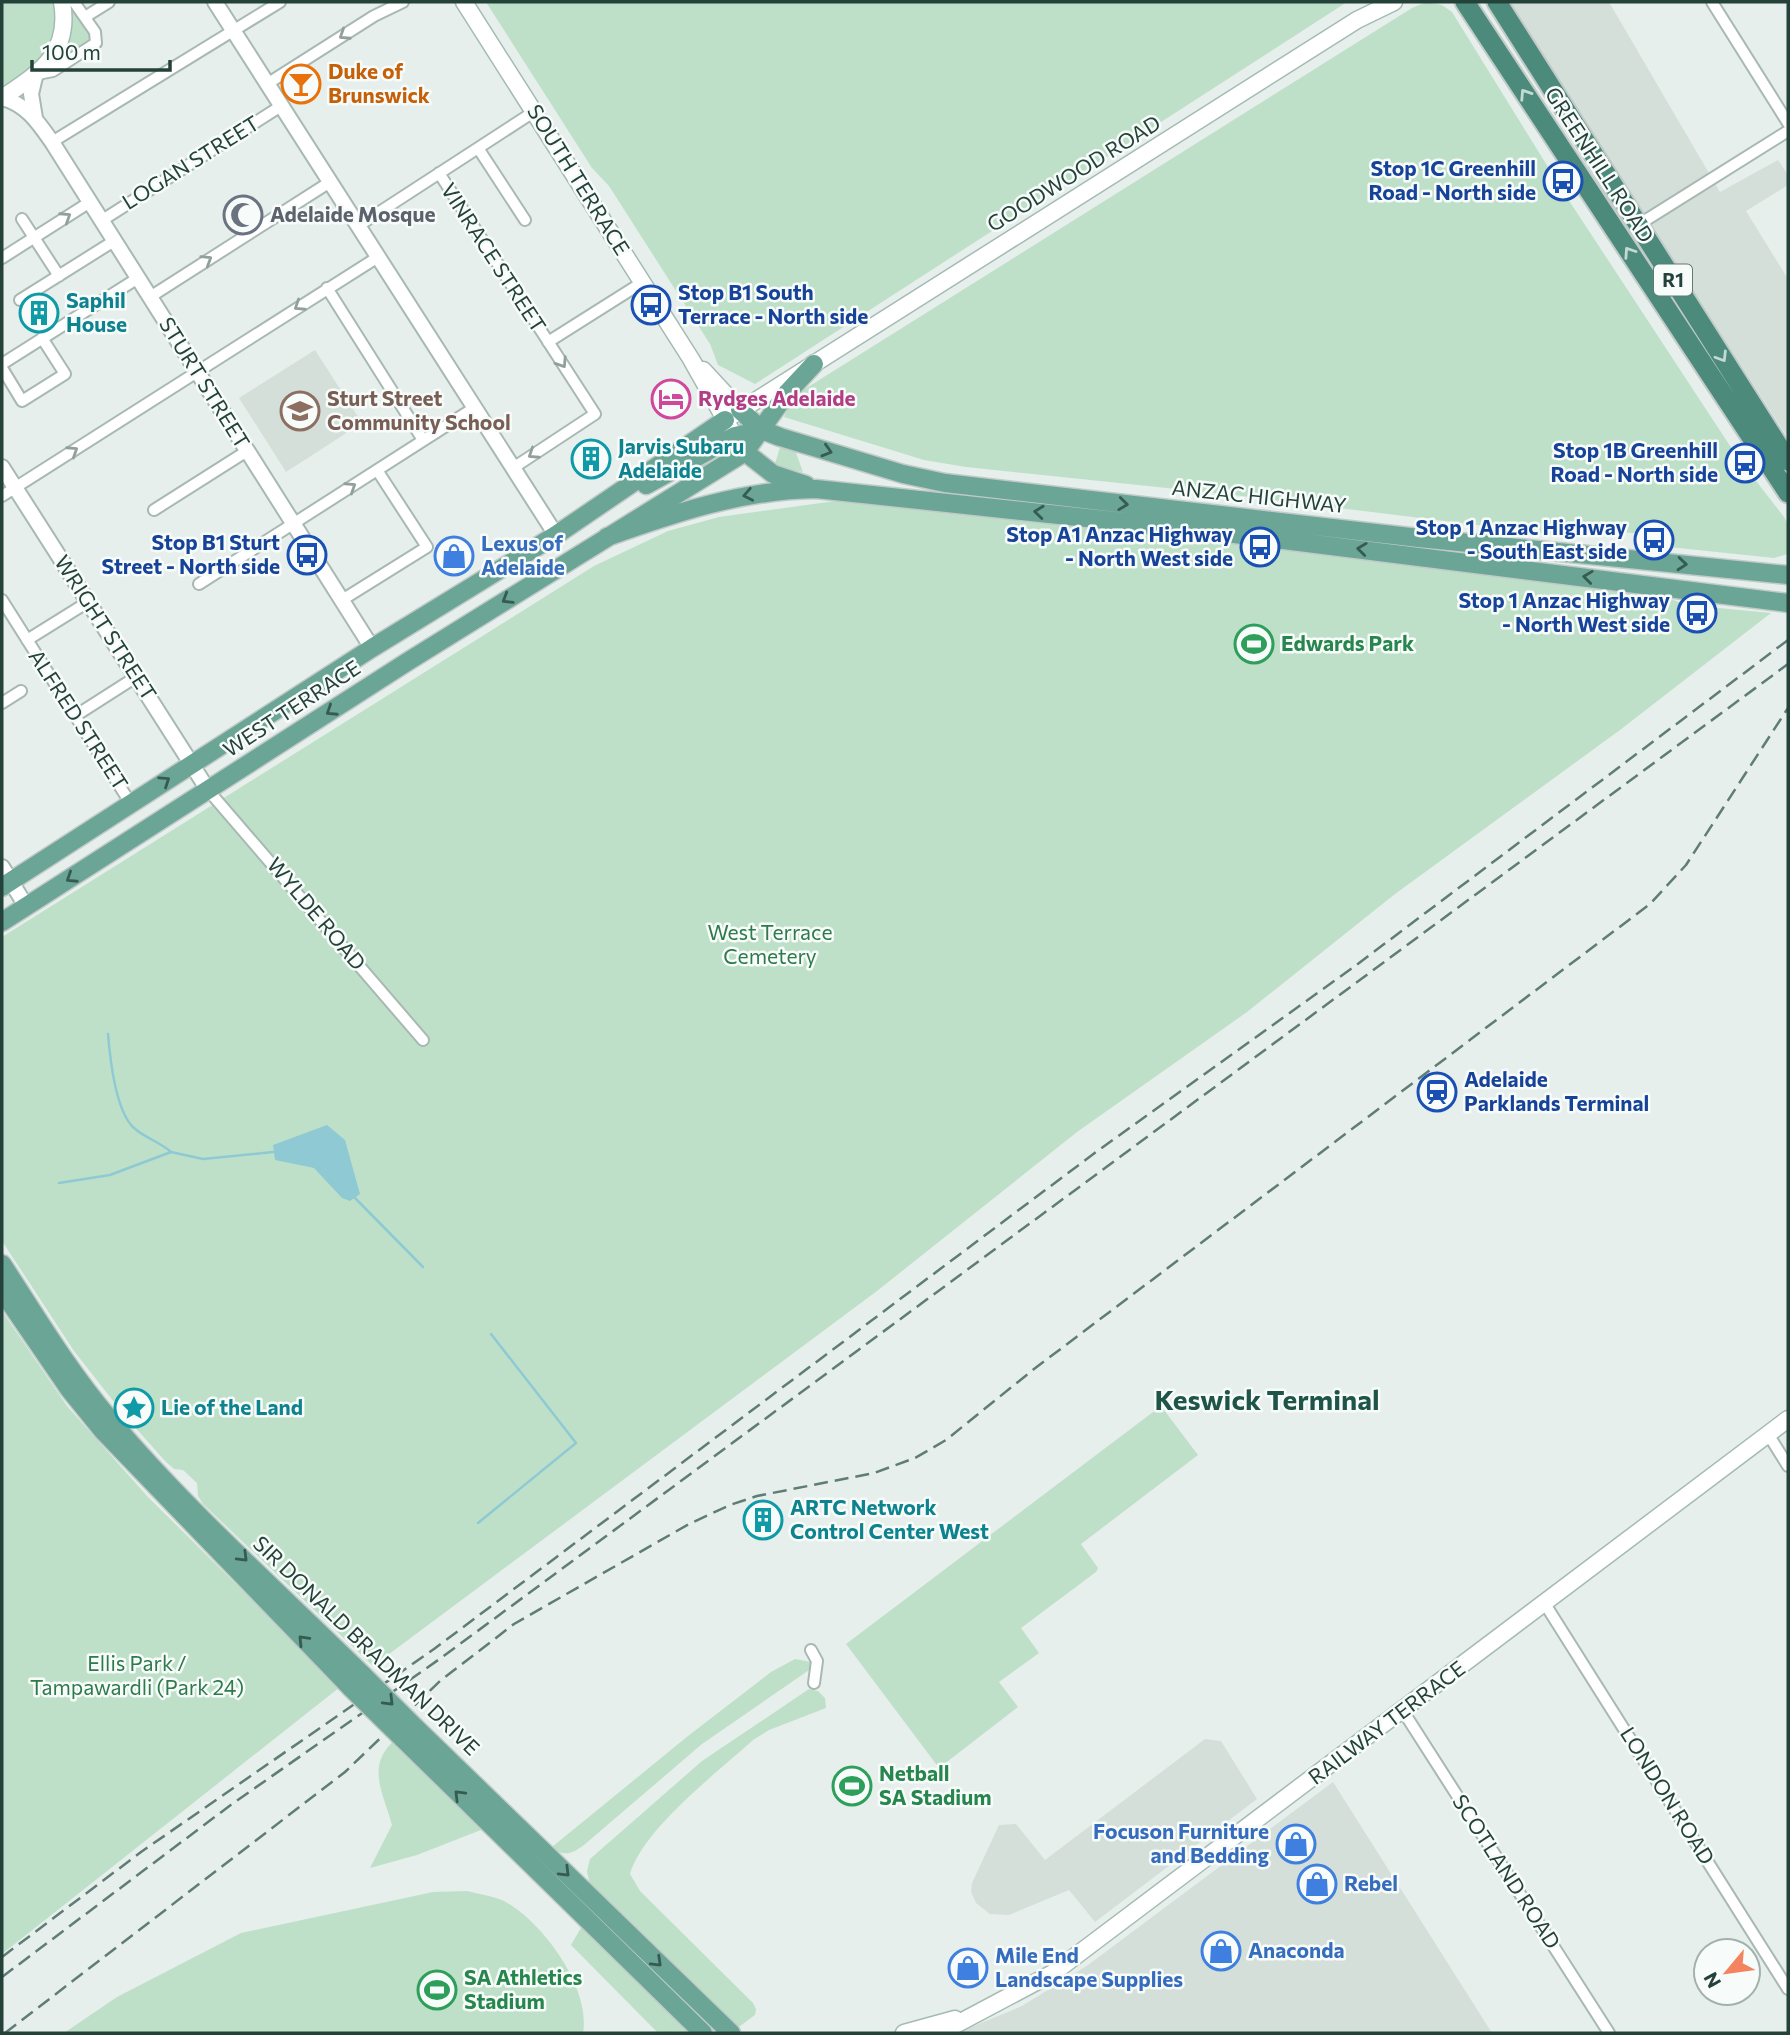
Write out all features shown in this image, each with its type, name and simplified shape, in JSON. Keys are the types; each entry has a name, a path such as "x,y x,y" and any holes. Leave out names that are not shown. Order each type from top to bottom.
{"highway":[{"path":"1455,2 1480,26"},
{"name":"GREENHILL ROAD","path":"1465,2 1788,493"},
{"name":"GREENHILL ROAD","path":"1497,2 1788,461"},
{"path":"1567,113 1556,121 1556,128 1570,149 1576,171"},
{"path":"1674,281 1675,300 1689,322 1690,330 1684,334"}],"main road":[{"path":"2,98 36,76 53,57 64,24 62,2"},
{"name":"SOUTH TERRACE","path":"464,2 691,359 732,415"},
{"name":"GOODWOOD ROAD","path":"1357,20 1374,2"},
{"name":"GOODWOOD ROAD","path":"732,415 1357,20 1394,2"},
{"name":"SOUTH TERRACE","path":"691,359 720,387 740,444"},
{"name":"GOODWOOD ROAD","path":"762,430 787,393 814,363"},
{"path":"720,387 747,394 765,394"},
{"name":"ANZAC HIGHWAY","path":"732,415 762,430 885,469 945,483 1467,543 1786,573"},
{"name":"WEST TERRACE","path":"5,878 131,804 372,648 556,535 732,415"},
{"name":"WEST TERRACE","path":"2,922 607,537 762,430"},
{"path":"740,444 773,474 816,489"},
{"name":"WEST TERRACE","path":"556,535 740,444"},
{"name":"ANZAC HIGHWAY","path":"816,489 1055,513 1788,603"},
{"name":"WEST TERRACE","path":"607,537 714,502 771,491 816,489"},
{"path":"1466,562 1467,543"},
{"path":"372,648 389,674"},
{"name":"SIR DONALD BRADMAN DRIVE","path":"2,1264 79,1380 109,1419 408,1733 487,1822 703,2033"},
{"name":"SIR DONALD BRADMAN DRIVE","path":"2,1291 69,1389 103,1431 358,1682"},
{"name":"RAILWAY TERRACE","path":"940,2033 1054,1973 1788,1419"},
{"name":"SIR DONALD BRADMAN DRIVE","path":"408,1733 503,1811 730,2032"},
{"name":"RAILWAY TERRACE","path":"904,2033 978,2015"}],"street":[{"path":"35,118 31,94 36,76 53,71 95,44 96,35 74,2"},
{"path":"85,18 109,2"},
{"path":"215,2 556,535"},
{"path":"52,142 280,2"},
{"path":"267,84 374,16 403,2"},
{"path":"1712,2 1788,123"},
{"name":"STURT STREET","path":"2,98 17,103 35,118 52,142 372,648"},
{"name":"LOGAN STREET","path":"101,220 281,106"},
{"path":"358,226 535,111"},
{"path":"1638,225 1788,131"},
{"path":"478,148 525,220"},
{"name":"VINRACE STREET","path":"439,173 595,414 513,468"},
{"path":"150,297 330,182"},
{"path":"2,258 90,202"},
{"path":"22,219 59,276"},
{"path":"20,300 114,241"},
{"path":"2,496 378,257"},
{"path":"42,338 65,374 22,401 2,366 42,338 138,278"},
{"name":"VINRACE STREET","path":"548,342 643,282"},
{"path":"327,288 423,440"},
{"path":"200,584 474,408"},
{"path":"154,510 247,451"},
{"name":"WRIGHT STREET","path":"2,467 208,790"},
{"path":"342,600 427,547 377,470"},
{"path":"27,640 88,602"},
{"name":"ALFRED STREET","path":"2,603 131,804"},
{"path":"75,716 136,677"},
{"path":"2,703 20,691"},
{"name":"WYLDE ROAD","path":"208,790 423,1040"},
{"path":"5,878 26,906"},
{"path":"1768,1434 1788,1466"},
{"name":"LONDON ROAD","path":"1545,1604 1788,1989"},
{"path":"811,1650 817,1661 814,1683"},
{"name":"SCOTLAND ROAD","path":"1402,1711 1609,2033"}],"shaded area":[{"path":"1507,2 1609,2 1720,192 1778,160 1788,175 1788,185 1746,211 1788,279 1788,438"},
{"name":"Sturt Street Community School","path":"315,350 362,423 286,472 239,398"},
{"path":"1205,1739 1221,1741 1257,1799 1095,1922 1069,1890 1009,1915 990,1914 976,1903 971,1892 972,1883 999,1825 1016,1824 1045,1860"},
{"path":"1333,1782 1492,2033 957,2033 1022,2006 1088,1965"}],"green space":[{"path":"2,2 57,2 57,20 51,46 45,56 2,92"},
{"path":"486,2 1347,2 755,384 718,365 710,344 609,186 592,168"},
{"path":"1426,2 1442,5 1452,12 1566,196 1736,455 1784,517 1788,524 1788,554 1774,558 1669,547 1659,540 1636,533 1574,537 1234,495 966,467 924,460 784,417 791,400 808,387 1412,8"},
{"path":"72,6 92,40 60,62 71,32"},
{"path":"780,447 795,450 803,472 774,467"},
{"name":"West Terrace Cemetery","path":"850,499 1651,592 1687,605 1771,613 1620,730 1395,894 1247,1012 1077,1132 877,1291 373,1666 203,1504 198,1496 197,1483 183,1470 174,1469 166,1462 125,1416 74,1351 2,1241 2,937 594,566 668,531 719,517"},
{"name":"Ellis Park / Tampawardli (Park 24)","path":"2,1311 67,1406 148,1497 340,1687 2,1954"},
{"path":"1161,1406 1198,1455 1081,1544 1098,1568 1096,1572 1021,1628 1039,1653 999,1682 1018,1707 939,1768 846,1644"},
{"path":"795,1659 811,1662 812,1668 702,1744 580,1848 564,1853 552,1847 688,1736 771,1672"},
{"path":"809,1689 818,1691 825,1698 826,1708 769,1730 753,1740 665,1820 638,1857 630,1874 640,1891 753,2003 755,2015 736,2029 590,1885 587,1871 590,1859 702,1761"},
{"path":"396,1739 486,1828 417,1855 370,1868 392,1825 381,1790 379,1769 381,1759"},
{"name":"SA Athletics Stadium","path":"467,1891 504,1901 534,1924 548,1940 572,1977 580,1996 584,2015 583,2033 64,2033 117,1997 241,1933 433,1892"},
{"path":"582,1926 695,2033 658,2033 571,1945"}],"water":[{"path":"327,1125 345,1140 360,1194 350,1201 342,1198 314,1168 275,1160 273,1145"}],"waterway":[{"path":"108,1034 115,1084 122,1110 134,1128 171,1152"},
{"path":"59,1183 110,1175 171,1152 203,1159 273,1152"},
{"path":"355,1198 423,1267"},
{"path":"478,1523 576,1443 491,1334"}],"railway":[{"path":"2,1957 141,1852 434,1649 1096,1152 1355,966 1788,640"},
{"path":"2,1977 232,1804 441,1658 1788,664"},
{"path":"5,2033 345,1772 440,1681 514,1624 689,1524 730,1505 757,1496 874,1473 915,1458 946,1440 1034,1369 1650,904 1686,865 1788,708"}],"place":[{"name":"Duke of Brunswick","path":"301,84"},
{"name":"Stop 1C Greenhill Road - North side","path":"1563,181"},
{"name":"Adelaide Mosque","path":"243,215"},
{"name":"Stop B1 South Terrace - North side","path":"651,305"},
{"name":"Saphil House","path":"39,313"},
{"name":"Rydges Adelaide","path":"671,399"},
{"name":"Sturt Street Community School","path":"300,411"},
{"name":"Jarvis Subaru Adelaide","path":"591,459"},
{"name":"Stop 1B Greenhill Road - North side","path":"1745,463"},
{"name":"Stop 1 Anzac Highway - South East side","path":"1654,540"},
{"name":"Stop A1 Anzac Highway - North West side","path":"1260,547"},
{"name":"Stop B1 Sturt Street - North side","path":"307,555"},
{"name":"Lexus of Adelaide","path":"454,556"},
{"name":"Stop 1 Anzac Highway - North West side","path":"1697,613"},
{"name":"Edwards Park","path":"1254,644"},
{"name":"Adelaide Parklands Terminal","path":"1437,1092"},
{"name":"Lie of the Land","path":"134,1408"},
{"name":"ARTC Network Control Center West","path":"763,1520"},
{"name":"Netball SA Stadium","path":"852,1786"},
{"name":"Focuson Furniture and Bedding","path":"1296,1844"},
{"name":"Rebel","path":"1317,1884"},
{"name":"Anaconda","path":"1221,1951"},
{"name":"Mile End Landscape Supplies","path":"968,1968"},
{"name":"SA Athletics Stadium","path":"437,1990"}],"district":[{"name":"Keswick Terminal","path":"1267,1400"}]}
